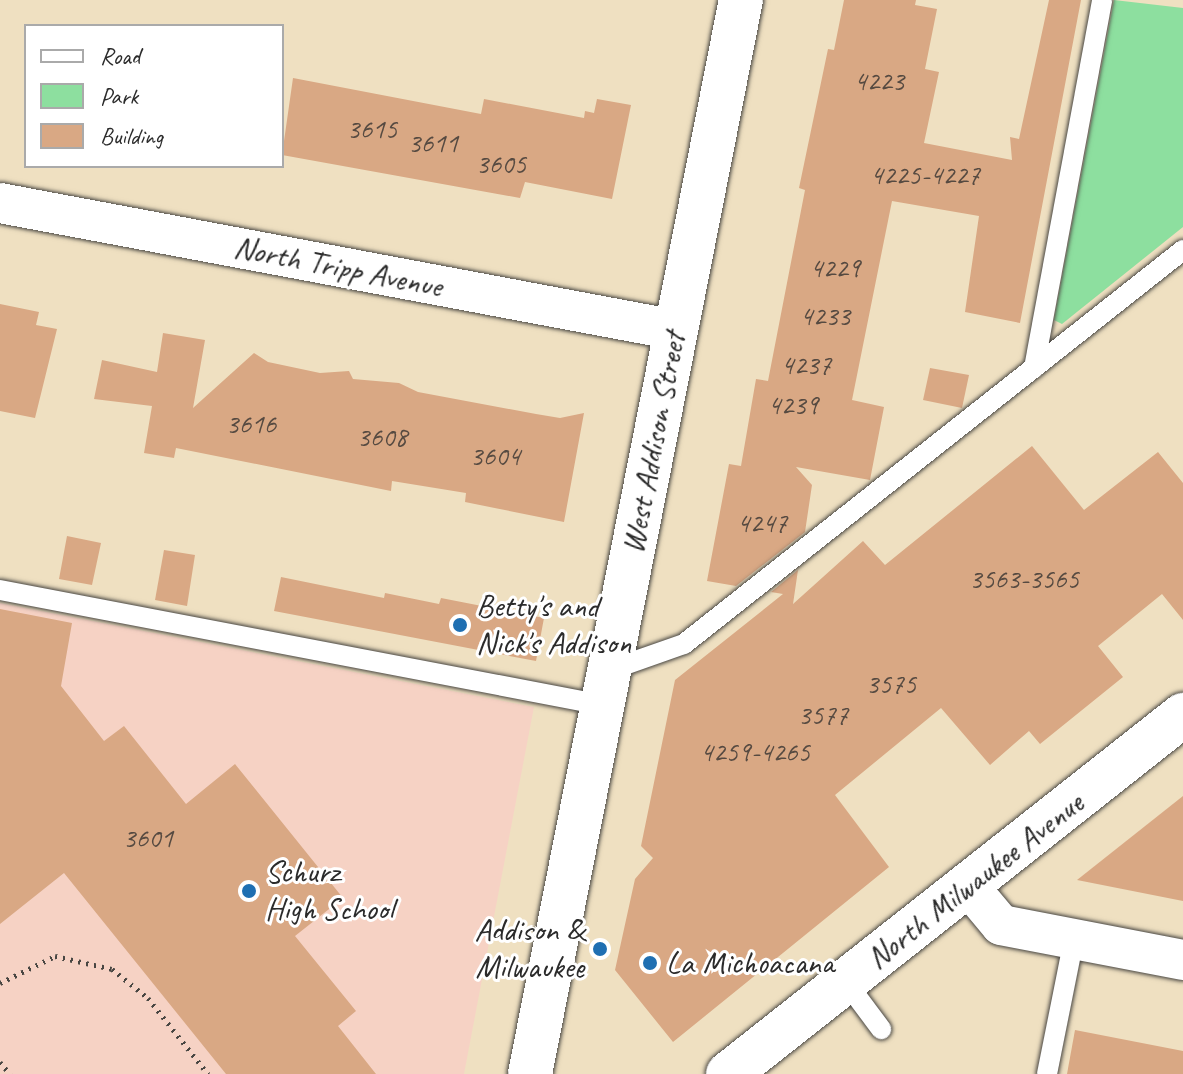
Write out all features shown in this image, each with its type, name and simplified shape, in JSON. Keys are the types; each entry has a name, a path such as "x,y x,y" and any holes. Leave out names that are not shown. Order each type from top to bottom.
{"street":[{"name":"West Addison Street","path":"530,1074 741,0"},
{"name":"North Tripp Avenue","path":"0,203 676,330"},
{"name":"North Milwaukee Avenue","path":"728,1074 970,888 1183,715"},
{"path":"970,888 1001,925 1183,960"}],"lane":[{"path":"1034,368 1102,0"},
{"path":"0,590 606,687 684,644 1183,250"},
{"path":"1047,1074 1074,939"},
{"path":"846,982 881,1029"}],"path":[{"path":"0,983 55,956 112,969 148,998 208,1074"},
{"path":"0,1062 10,1074"}],"shaded area":[{"name":"Schurz High School","path":"0,603 534,707 464,1074 0,1074"}],"green space":[{"path":"1114,0 1183,8 1183,227 1062,324 1054,320"}],"building":[{"path":"844,0 916,0 915,5 937,9 925,69 939,72 924,143 1012,160 1010,137 1019,139 1049,0 1081,0 1020,323 965,312 979,216 892,201 852,400 884,407 870,480 796,467 812,485 805,532 736,586 707,581 729,464 741,466 756,379 768,381 805,190 799,188 828,49 834,50"},
{"path":"293,78 481,114 484,99 584,118 585,111 594,113 597,99 631,105 612,199 525,182 520,198 284,155"},
{"path":"0,304 39,312 36,325 57,329 35,418 0,411"},
{"path":"163,333 205,340 193,408 254,353 268,362 320,373 349,371 353,379 399,383 418,392 536,414 560,418 584,413 564,522 465,502 466,493 392,481 391,491 176,448 174,458 144,453 152,406 94,399 102,360 157,372"},
{"path":"930,368 969,375 962,408 923,400"},
{"path":"1032,446 1084,510 1158,452 1183,483 1183,620 1162,594 1098,646 1123,677 1040,744 1029,731 990,765 941,708 835,795 889,867 673,1042 615,970 635,879 653,858 641,846 675,680 783,594 771,592 798,570 793,604 863,541 885,565"},
{"path":"67,536 101,543 92,585 59,579"},
{"path":"164,550 195,555 187,606 155,600"},
{"name":"Betty's and Nick's Addison","path":"281,577 384,598 385,593 439,604 441,598 544,618 536,661 274,611"},
{"name":"Schurz High School","path":"0,609 72,623 61,686 104,741 124,726 186,804 235,764 343,898 295,936 356,1011 338,1026 376,1074 226,1074 64,873 0,924"},
{"path":"1183,796 1183,901 1077,880"},
{"path":"1075,1030 1183,1051 1183,1074 1067,1074"}],"place":[{"name":"Betty's and Nick's Addison","path":"460,625"},
{"name":"Schurz High School","path":"249,891"},
{"name":"Addison & Milwaukee","path":"600,949"},
{"name":"La Michoacana","path":"650,963"}]}
